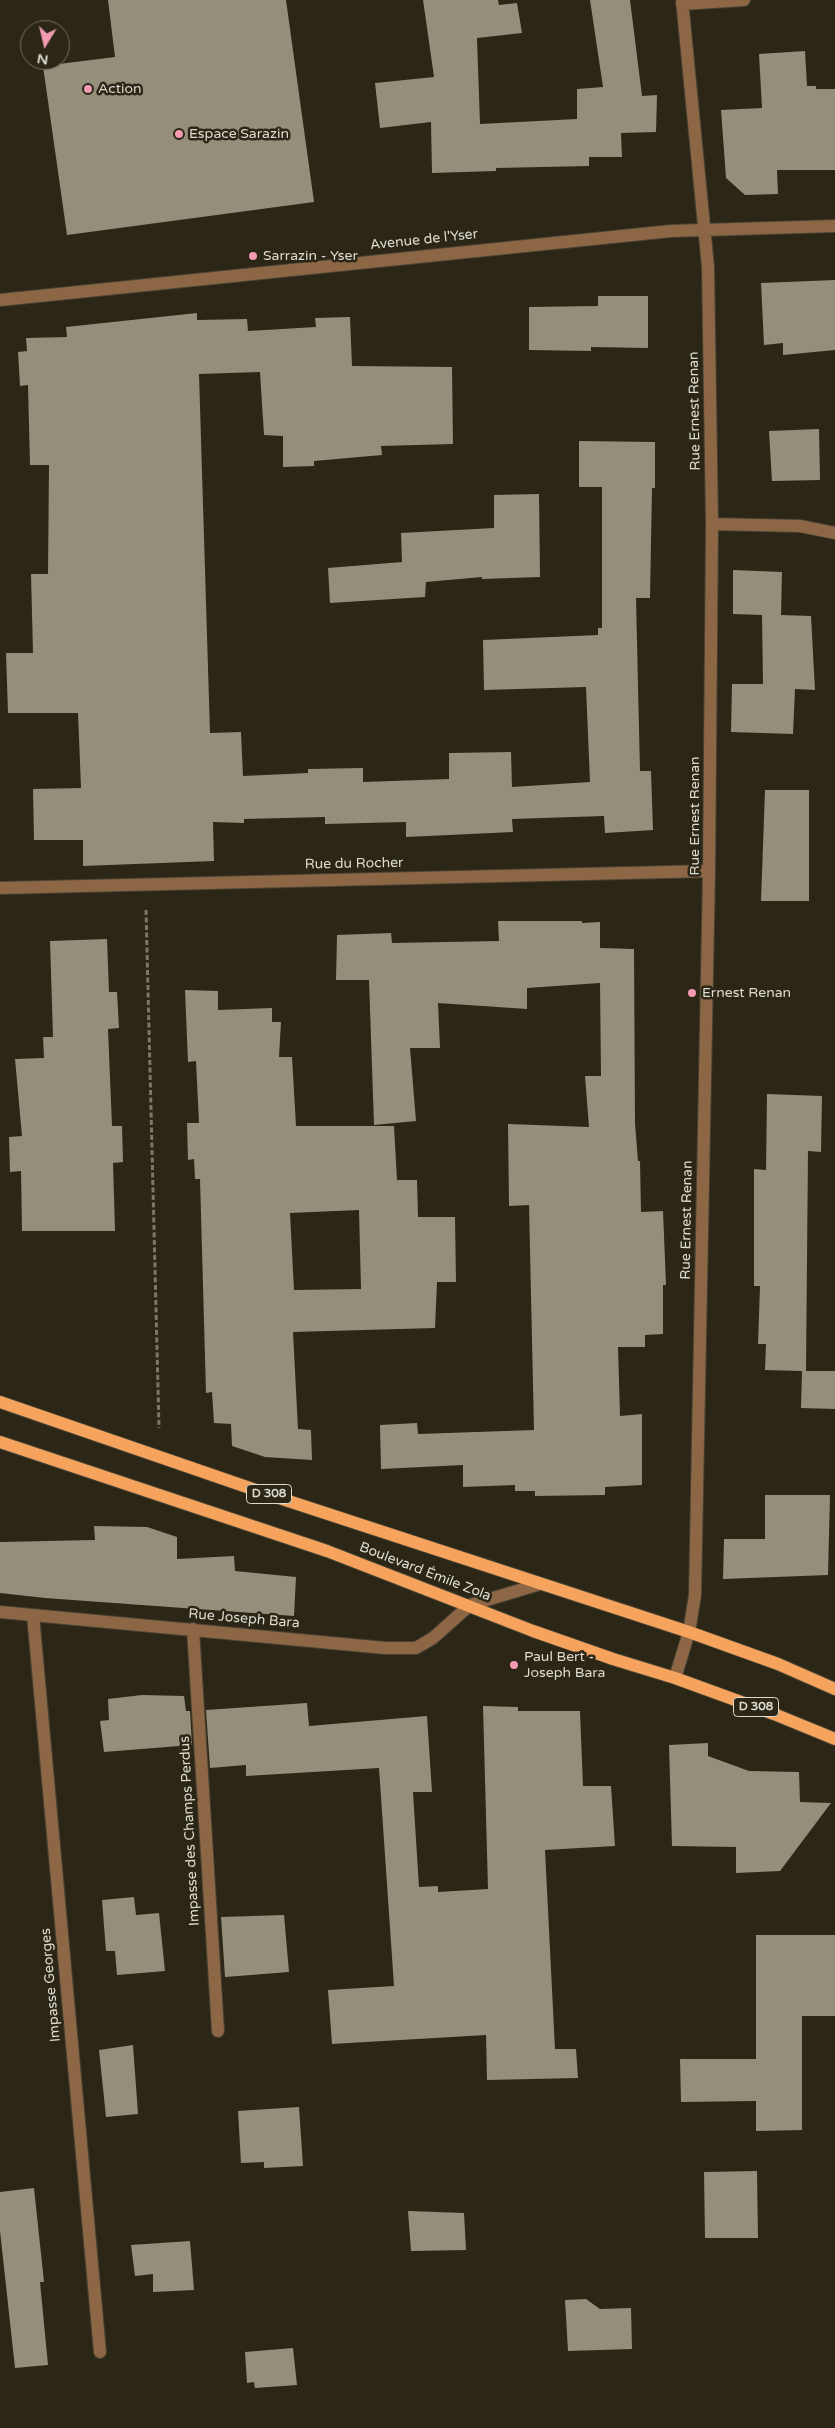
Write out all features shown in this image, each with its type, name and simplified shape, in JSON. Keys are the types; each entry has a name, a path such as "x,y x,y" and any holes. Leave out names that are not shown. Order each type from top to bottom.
{"main road":[{"name":"Boulevard Émile Zola","path":"0,1402 540,1584 689,1632 778,1664 835,1689"},
{"name":"Boulevard Émile Zola","path":"0,1442 327,1551 533,1631 613,1660 675,1678 774,1714 835,1739"}],"street":[{"path":"682,2 744,0"},
{"name":"Rue Ernest Renan","path":"675,1678 689,1632 695,1594 710,871 712,524 708,267 682,2"},
{"name":"Avenue de l'Yser","path":"0,300 662,232 835,226"},
{"path":"712,524 800,526 835,533"},
{"name":"Rue du Rocher","path":"0,888 710,871"},
{"path":"470,1605 540,1584"},
{"name":"Rue Joseph Bara","path":"0,1612 385,1648 416,1648 434,1638 470,1605"},
{"name":"Impasse Georges","path":"33,1615 100,2352"},
{"name":"Impasse des Champs Perdus","path":"193,1629 218,2030"}],"path":[{"path":"146,884 160,1414 159,1456"}],"building":[{"name":"Espace Sarazin","path":"108,0 286,0 314,202 67,235 44,70 70,70 70,63 115,57"},
{"path":"423,0 498,0 499,5 517,3 522,33 477,38 480,124 577,119 577,89 603,87 590,0 630,0 642,96 657,95 656,132 621,133 622,157 589,157 589,166 496,168 496,171 432,173 431,122 380,128 375,83 434,77"},
{"path":"805,51 807,86 816,86 816,89 835,89 835,170 777,170 778,194 745,195 726,178 721,110 762,108 759,54"},
{"path":"835,280 835,350 783,355 783,343 764,345 761,283"},
{"path":"598,296 648,296 648,348 591,347 591,351 529,350 529,307 598,306"},
{"path":"197,313 197,320 247,319 248,331 316,327 315,318 350,317 352,366 452,367 453,444 381,446 382,455 314,461 314,466 283,467 283,436 264,435 260,372 199,374 210,733 241,732 243,776 308,773 308,769 363,768 363,782 449,779 449,753 511,752 512,787 590,782 586,687 484,690 483,640 598,635 598,628 602,628 602,487 579,487 579,441 655,442 655,488 652,488 650,598 636,598 640,771 651,771 653,830 605,833 604,816 512,819 513,832 406,837 406,822 325,824 325,817 244,819 244,823 213,822 214,861 83,866 83,840 34,840 33,789 81,788 78,713 8,713 6,653 33,653 31,574 48,574 49,465 30,465 28,385 20,386 18,352 27,351 26,338 67,337 66,327"},
{"path":"819,429 820,480 772,481 769,431"},
{"path":"539,494 540,577 482,579 482,577 426,582 425,597 330,603 328,568 402,562 401,533 494,528 494,495"},
{"path":"733,570 782,572 781,615 811,616 815,690 795,689 793,734 731,732 732,684 763,684 762,615 733,614"},
{"path":"765,790 809,790 809,901 761,901"},
{"path":"498,921 600,922 600,948 634,949 635,1123 638,1161 640,1161 641,1212 663,1211 666,1285 663,1285 663,1334 645,1335 645,1347 618,1347 620,1416 642,1414 642,1485 605,1487 605,1495 535,1496 535,1491 515,1491 515,1485 463,1487 463,1465 381,1469 380,1425 417,1423 418,1434 534,1430 529,1205 509,1206 508,1124 589,1127 585,1076 601,1076 600,983 527,988 527,1009 438,1003 440,1048 410,1048 416,1121 374,1125 369,980 336,980 337,935 391,933 392,943 499,941"},
{"path":"107,939 109,992 117,992 119,1028 108,1029 112,1126 122,1126 123,1162 113,1163 115,1231 22,1231 21,1171 10,1172 9,1137 22,1136 15,1059 44,1058 43,1037 53,1037 50,941"},
{"path":"185,990 218,991 218,1010 272,1008 272,1022 281,1022 279,1057 292,1057 296,1126 394,1126 397,1180 417,1180 418,1217 455,1217 456,1282 437,1282 435,1328 293,1332 298,1429 311,1430 312,1460 265,1457 232,1446 231,1424 214,1423 212,1392 206,1393 200,1179 195,1179 194,1159 188,1160 187,1123 199,1123 196,1061 188,1062","holes":["359,1210 361,1289 294,1290 290,1213"]},
{"path":"767,1094 822,1096 821,1152 808,1151 806,1371 835,1371 835,1409 801,1408 802,1371 765,1370 766,1344 758,1344 760,1286 754,1286 754,1169 766,1170"},
{"path":"765,1495 830,1495 828,1575 723,1579 724,1539 765,1539"},
{"path":"94,1526 147,1527 177,1537 177,1559 234,1556 235,1571 296,1577 294,1616 0,1593 0,1542 95,1540"},
{"path":"142,1695 184,1696 186,1711 190,1711 192,1745 104,1752 100,1721 109,1720 108,1699"},
{"path":"307,1703 309,1726 427,1716 432,1792 413,1792 419,1887 438,1886 438,1892 488,1889 483,1706 518,1707 518,1711 580,1711 583,1786 611,1786 615,1846 545,1850 555,2049 576,2049 578,2078 487,2080 486,2035 332,2044 328,1990 394,1986 379,1768 246,1776 246,1765 210,1768 206,1710"},
{"path":"708,1743 708,1756 749,1771 799,1772 800,1802 831,1803 780,1871 736,1873 736,1847 672,1846 669,1745"},
{"path":"134,1897 136,1915 159,1913 165,1971 117,1975 115,1951 106,1951 102,1900"},
{"path":"284,1915 289,1972 225,1977 221,1917"},
{"path":"756,1935 835,1935 835,2016 802,2016 802,2130 756,2131 756,2101 681,2102 680,2059 756,2059"},
{"path":"133,2045 138,2114 106,2117 99,2050"},
{"path":"299,2107 303,2166 264,2168 264,2162 241,2163 238,2111"},
{"path":"757,2171 758,2238 705,2238 704,2172"},
{"path":"34,2188 44,2282 40,2282 48,2365 15,2368 0,2231 0,2192"},
{"path":"408,2211 464,2213 466,2250 411,2251"},
{"path":"190,2241 194,2290 153,2292 153,2274 135,2276 131,2245"},
{"path":"586,2299 600,2309 631,2308 632,2349 568,2351 565,2300"},
{"path":"293,2348 297,2385 255,2388 254,2382 247,2383 245,2352"}],"place":[{"name":"Action","path":"88,89"},
{"name":"Espace Sarazin","path":"179,134"},
{"name":"Sarrazin - Yser","path":"253,256"},
{"name":"Ernest Renan","path":"692,993"},
{"name":"Paul Bert - Joseph Bara","path":"514,1665"}]}
